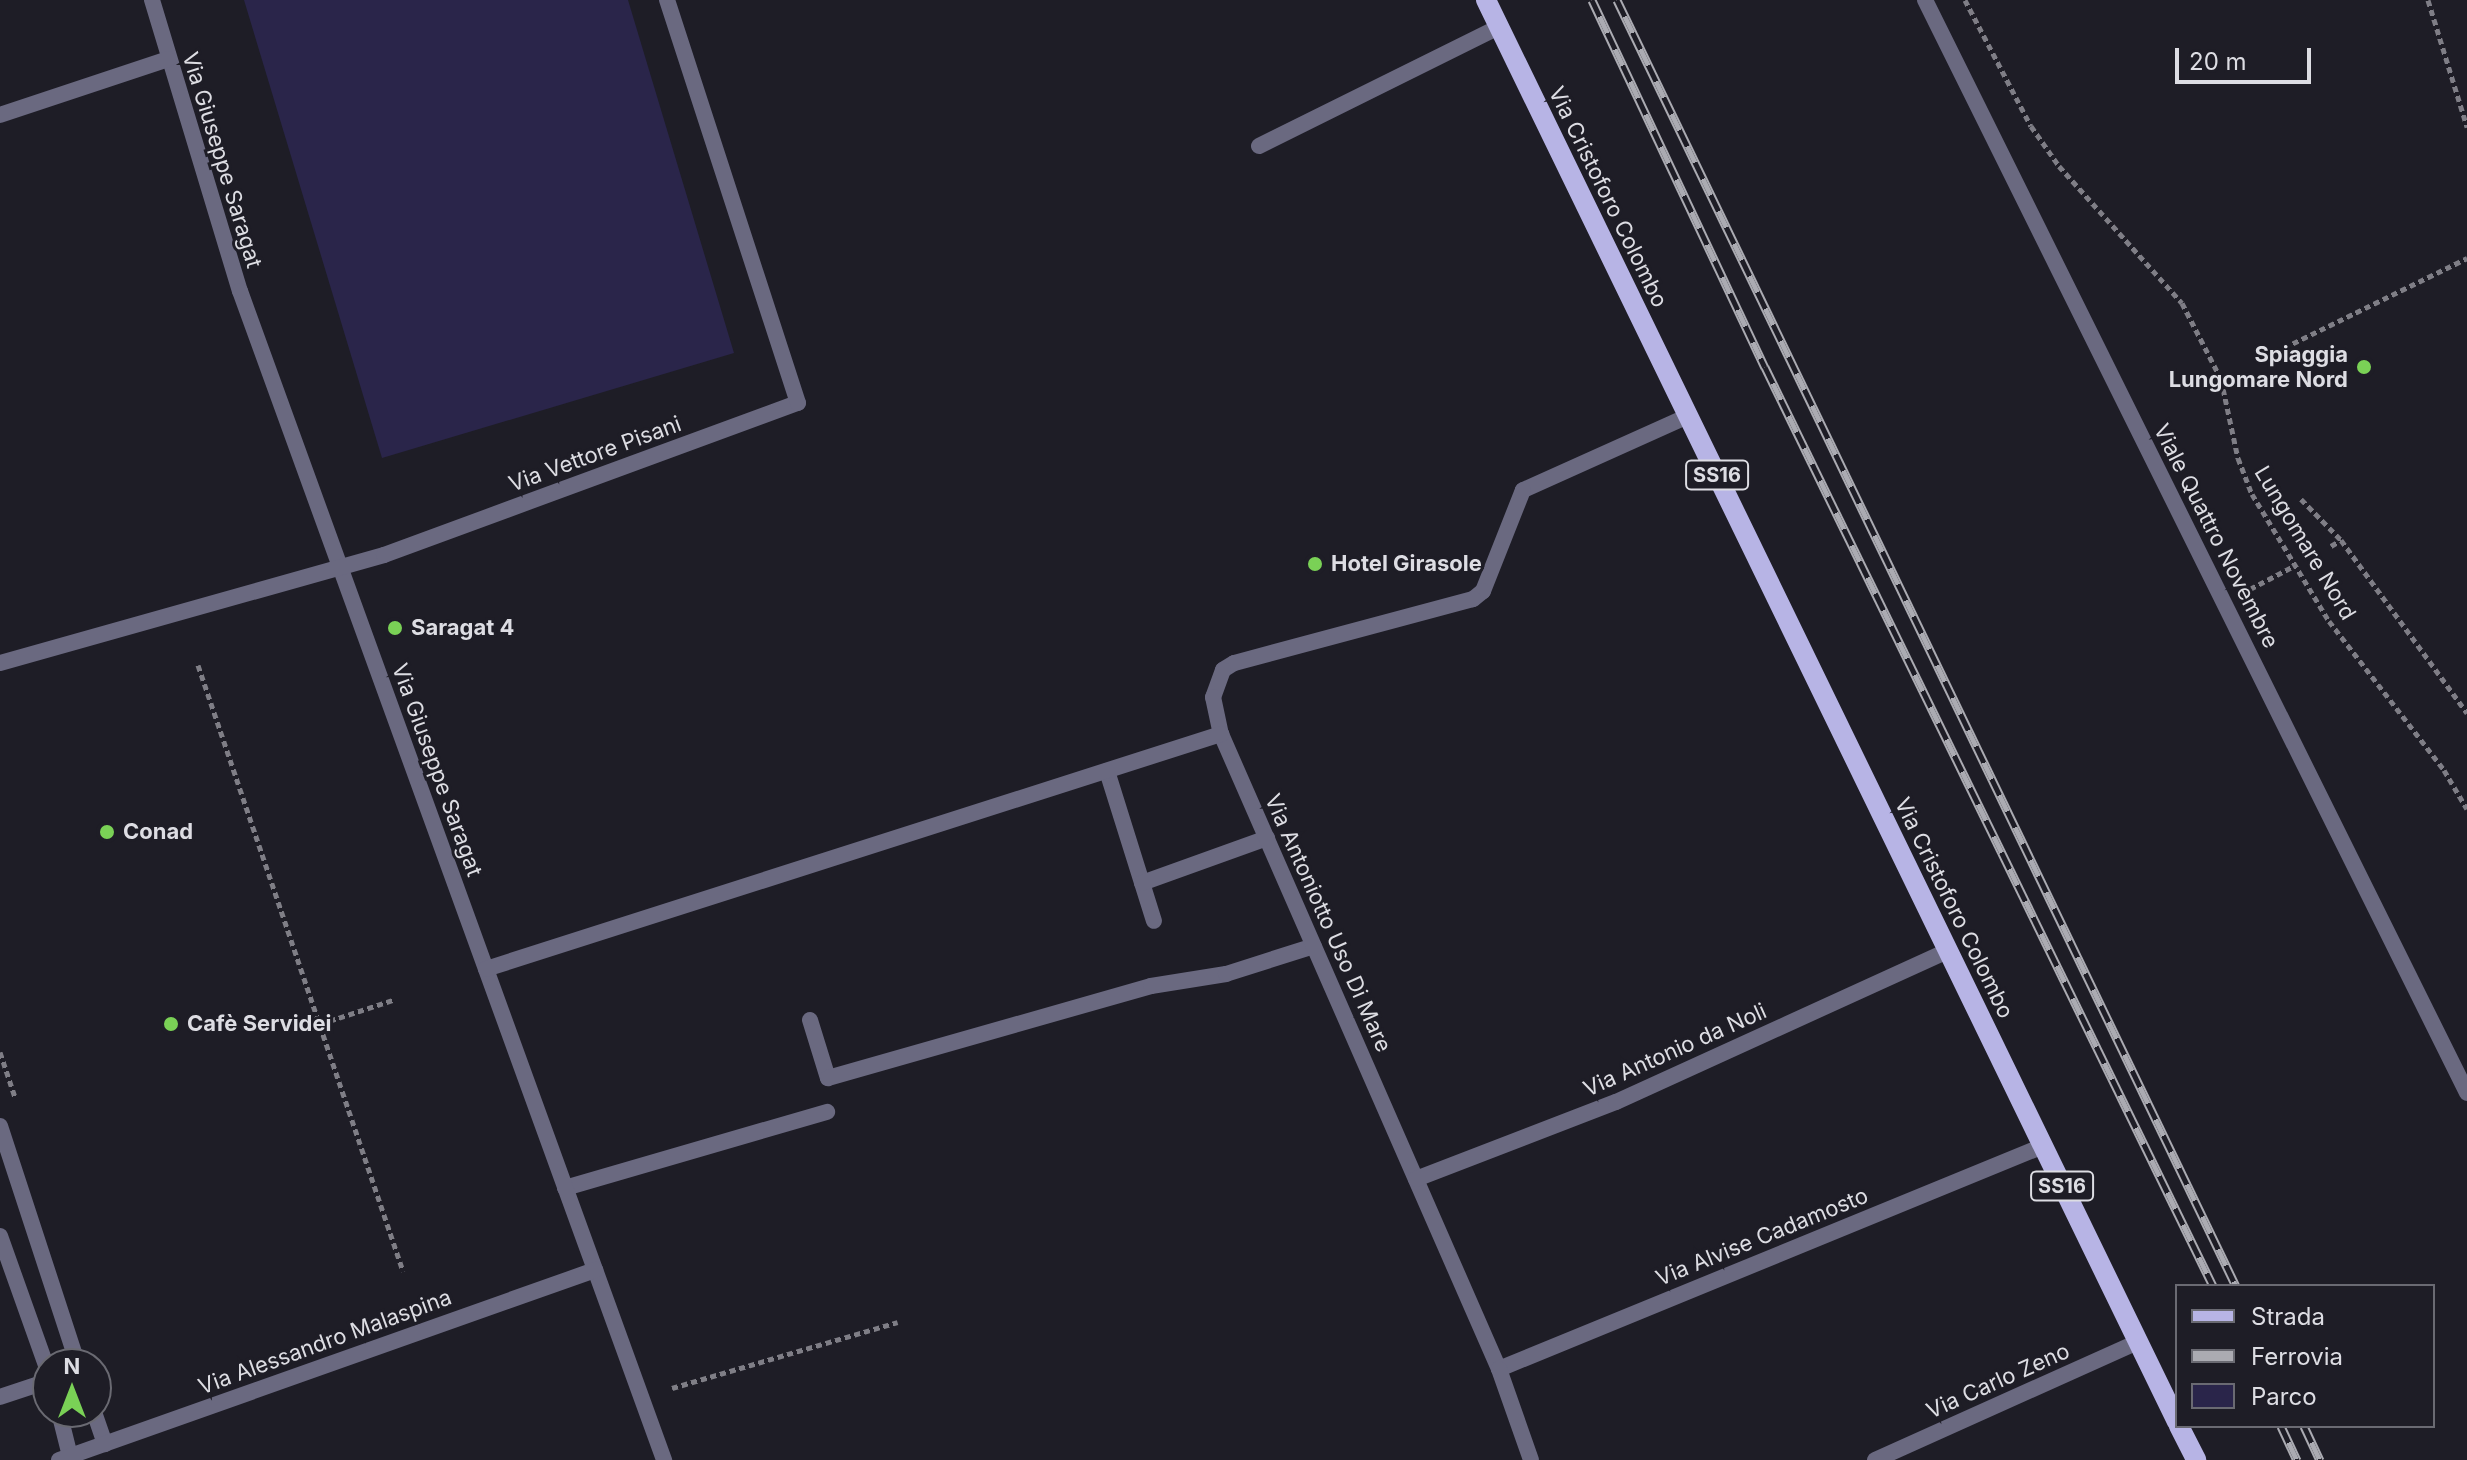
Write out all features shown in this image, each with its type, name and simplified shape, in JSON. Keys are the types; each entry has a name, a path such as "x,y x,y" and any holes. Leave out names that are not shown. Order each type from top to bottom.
{"main road":[{"name":"Via Cristoforo Colombo","path":"1486,0 2175,1418"},
{"name":"Via Cristoforo Colombo","path":"2180,1428 2196,1460"}],"street":[{"name":"Via Giuseppe Saragat","path":"152,0 240,291 664,1460"},
{"name":"Via Vettore Pisani","path":"0,663 340,568 798,403 667,0"},
{"name":"Viale Quattro Novembre","path":"1925,0 2467,1093"},
{"path":"1259,146 1499,27"},
{"path":"0,115 168,59"},
{"name":"Via Antoniotto Uso Di Mare","path":"1416,1179 1221,734 1215,714 1217,681 1223,670 1248,659 1473,599 1483,591 1523,490 1688,416"},
{"path":"486,969 1221,734"},
{"path":"1107,771 1154,921"},
{"path":"1142,883 1267,838"},
{"path":"810,1020 828,1078 1151,986 1226,974 1314,946"},
{"name":"Via Antonio da Noli","path":"1416,1179 1616,1102 1948,951"},
{"path":"565,1188 827,1112"},
{"path":"0,1126 73,1348"},
{"name":"Via Alvise Cadamosto","path":"1499,1369 2043,1146"},
{"path":"1416,1179 1499,1369 1531,1460"},
{"path":"0,1236 40,1348"},
{"name":"Via Alessandro Malaspina","path":"61,1428 65,1458 595,1270"},
{"name":"Via Carlo Zeno","path":"1875,1460 2138,1342"},
{"path":"0,1397 32,1386"},
{"path":"100,1428 105,1444"}],"path":[{"name":"Lungomare Nord","path":"1965,0 2031,126 2059,166 2182,303 2199,330 2221,379 2238,458 2252,494 2329,621 2444,770 2467,809"},
{"path":"2428,0 2467,127"},
{"path":"2257,361 2467,258"},
{"path":"2301,499 2341,540 2467,713"},
{"path":"2331,546 2341,540"},
{"path":"2224,602 2296,565"},
{"path":"198,665 403,1271"},
{"path":"320,1024 393,1000"},
{"path":"641,1398 898,1322"}],"green space":[{"path":"244,0 628,0 734,353 382,458"}],"railway":[{"path":"1592,0 1765,367 2212,1284"},
{"path":"1617,0 2235,1284"},
{"path":"2282,1428 2297,1460"},
{"path":"2305,1428 2320,1460"}],"place":[{"name":"Spiaggia Lungomare Nord","path":"2364,367"},
{"name":"Hotel Girasole","path":"1315,564"},
{"name":"Saragat 4","path":"395,628"},
{"name":"Conad","path":"107,832"},
{"name":"Cafè Servidei","path":"171,1024"}]}
